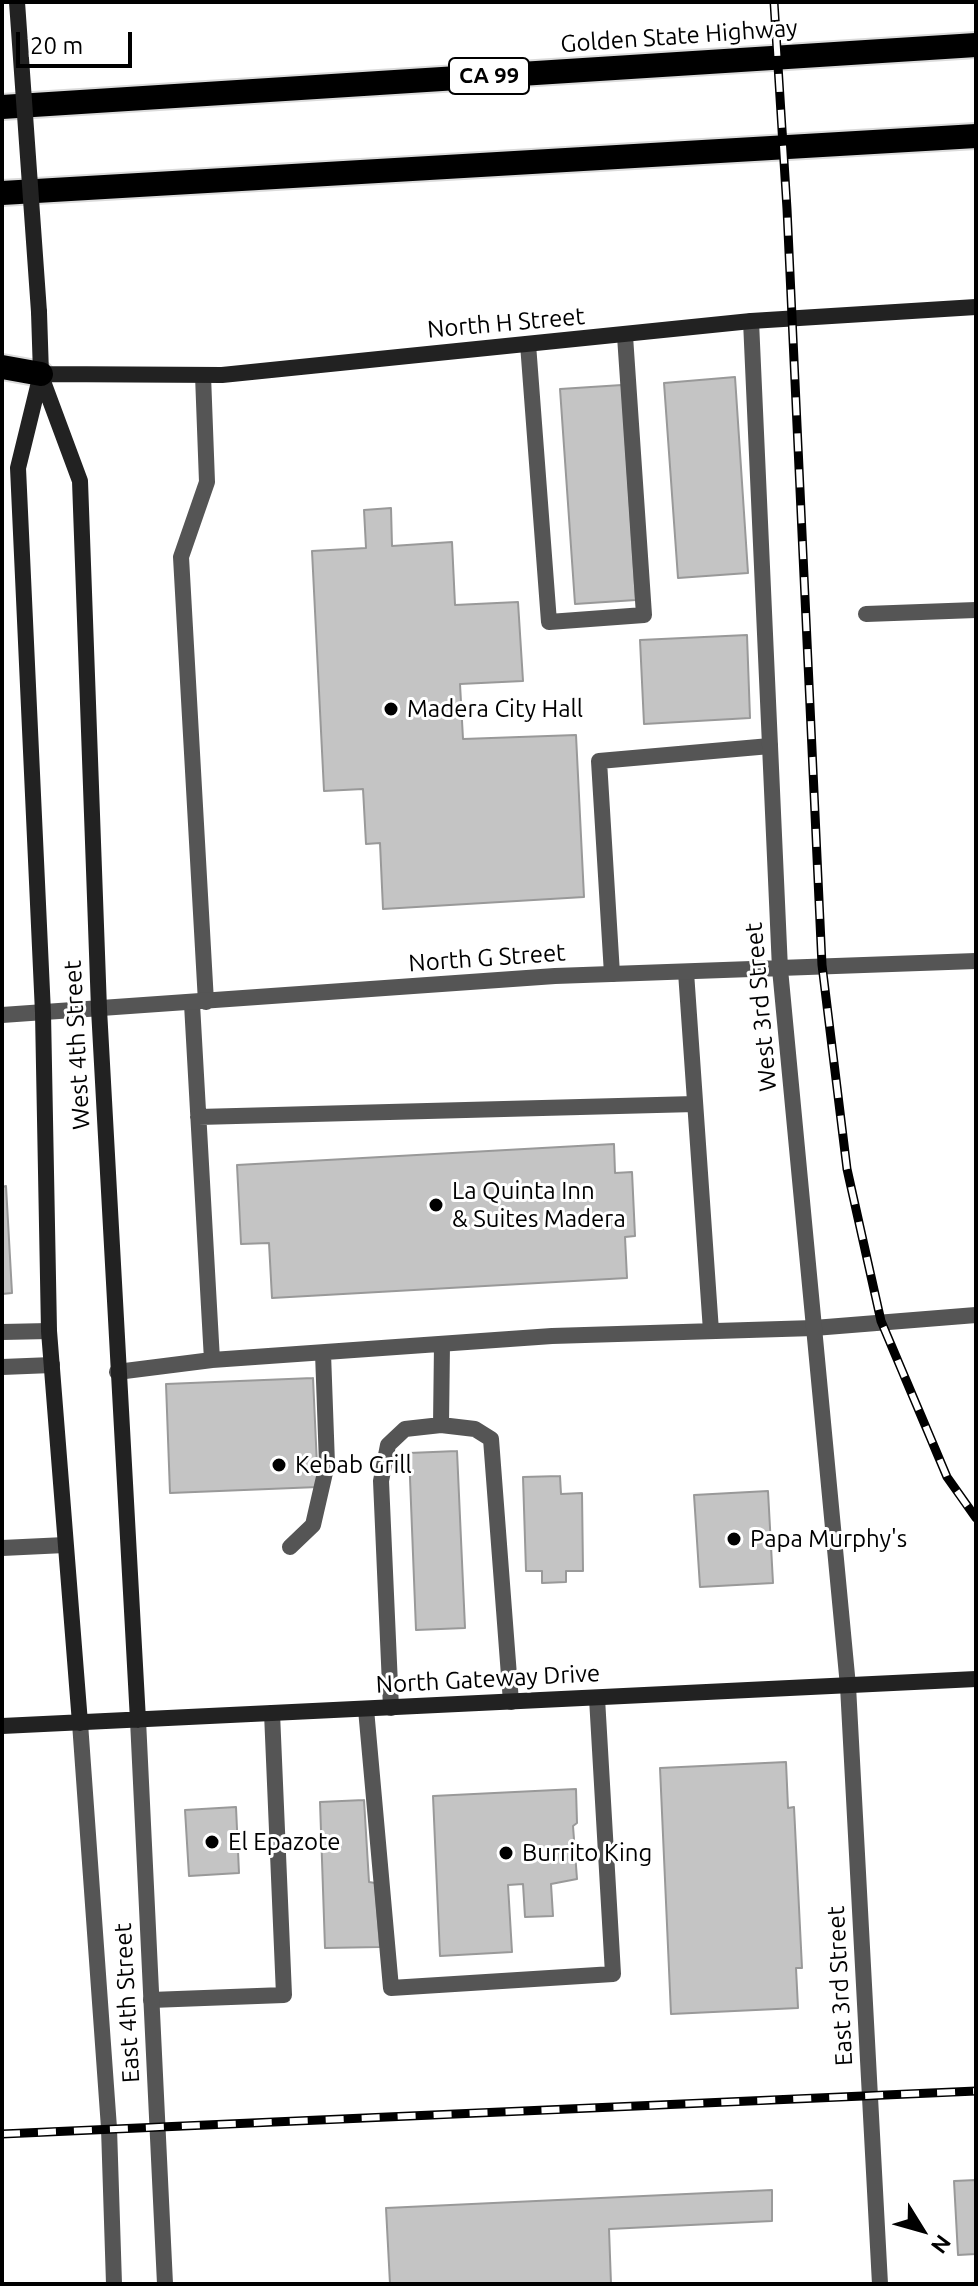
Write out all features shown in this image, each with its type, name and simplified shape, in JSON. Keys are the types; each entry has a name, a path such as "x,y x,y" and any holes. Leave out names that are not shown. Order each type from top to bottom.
{"highway":[{"name":"Golden State Highway","path":"2,107 976,45"},
{"path":"2,193 976,136"},
{"path":"2,367 41,374"}],"main road":[{"name":"West 4th Street","path":"17,2 41,374 18,468 43,1013 49,1331 80,1723"},
{"name":"North H Street","path":"41,374 203,375 625,336 751,321 976,307"},
{"name":"West 4th Street","path":"41,374 80,481 99,1009 138,1720"},
{"name":"North Gateway Drive","path":"2,1726 976,1679"}],"street":[{"name":"West 3rd Street","path":"751,321 780,969 848,1686"},
{"path":"528,344 549,622 644,615 625,336"},
{"path":"203,375 207,482 181,557 199,1003 198,1117 212,1360"},
{"path":"866,614 976,610"},
{"path":"612,974 599,761 770,746"},
{"name":"North G Street","path":"2,1015 612,974 976,961"},
{"path":"686,972 711,1331"},
{"path":"198,1117 695,1104"},
{"path":"117,1372 212,1360 442,1344 814,1328 976,1315"},
{"path":"2,1332 49,1331"},
{"path":"441,1425 442,1344"},
{"path":"290,1547 313,1525 327,1464 323,1353"},
{"path":"2,1367 52,1365"},
{"path":"391,1708 381,1481 388,1445 396,1437 405,1429 441,1425 475,1429 491,1439 511,1702"},
{"path":"2,1548 65,1545"},
{"name":"East 3rd Street","path":"848,1686 880,2284"},
{"path":"366,1709 391,1988 613,1974 597,1698"},
{"path":"151,2000 284,1995 272,1713"},
{"name":"East 4th Street","path":"138,1720 165,2284"},
{"name":"East 4th Street","path":"80,1723 109,2128 114,2284"}],"building":[{"path":"735,377 748,573 678,578 664,383"},
{"path":"622,385 636,600 575,604 560,389"},
{"name":"Madera City Hall","path":"391,508 392,546 452,542 455,605 518,602 523,681 460,684 463,739 576,735 584,897 383,909 380,843 366,844 363,789 324,791 312,551 366,548 364,510"},
{"path":"747,635 750,718 644,724 640,640"},
{"name":"La Quinta Inn & Suites Madera","path":"614,1144 615,1173 632,1172 635,1236 625,1237 627,1278 272,1298 269,1243 241,1244 237,1165"},
{"path":"6,1186 12,1293 2,1294 2,1187"},
{"path":"313,1378 318,1487 170,1493 166,1384"},
{"path":"457,1451 465,1628 416,1630 409,1453"},
{"path":"560,1476 561,1494 582,1493 583,1571 566,1571 566,1582 542,1583 542,1571 526,1571 523,1477"},
{"name":"Papa Murphy's","path":"768,1491 773,1583 700,1587 694,1495"},
{"path":"786,1762 788,1808 794,1807 802,1968 796,1968 798,2008 671,2014 660,1768"},
{"name":"Burrito King","path":"576,1789 577,1823 573,1826 577,1879 551,1884 553,1916 525,1917 523,1884 508,1885 512,1952 440,1956 433,1796"},
{"path":"364,1800 369,1882 375,1883 380,1947 325,1948 320,1802"},
{"name":"El Epazote","path":"236,1807 239,1873 189,1876 185,1810"},
{"path":"976,2180 976,2254 958,2255 954,2181"},
{"path":"772,2190 772,2221 609,2229 611,2284 390,2284 386,2208"}],"railway":[{"path":"774,2 787,209 822,965 847,1169 881,1321 947,1477 976,1518"},
{"path":"2,2134 976,2091"}],"place":[{"name":"Madera City Hall","path":"391,709"},
{"name":"La Quinta Inn & Suites Madera","path":"436,1205"},
{"name":"Kebab Grill","path":"279,1465"},
{"name":"Papa Murphy's","path":"734,1539"},
{"name":"El Epazote","path":"212,1842"},
{"name":"Burrito King","path":"506,1853"}]}
